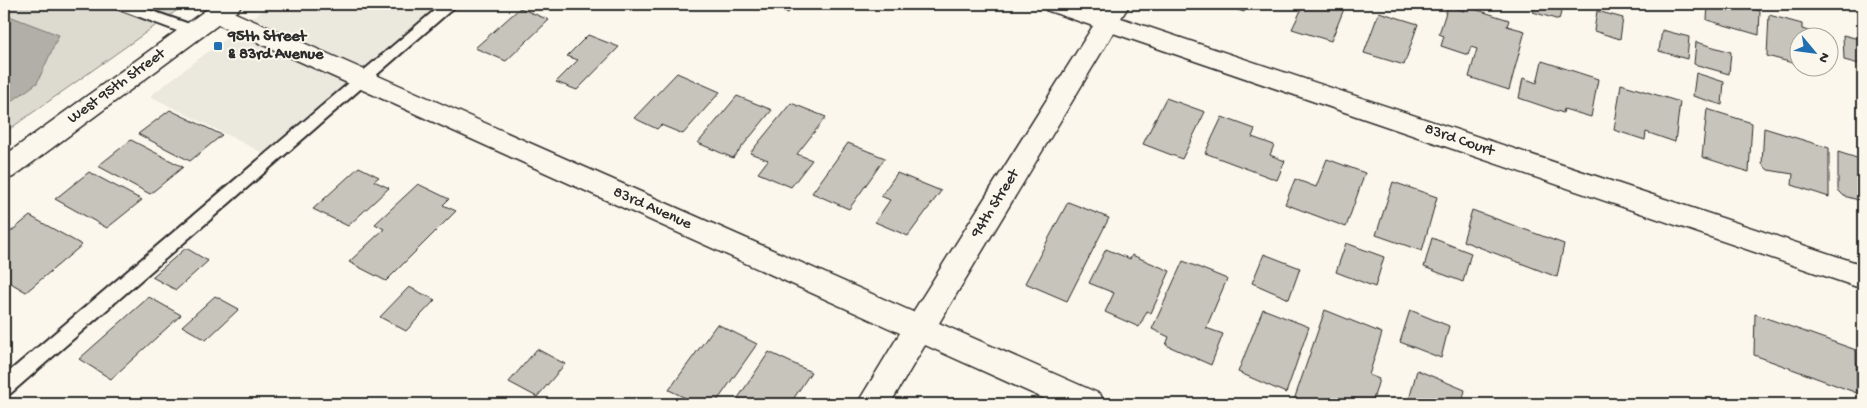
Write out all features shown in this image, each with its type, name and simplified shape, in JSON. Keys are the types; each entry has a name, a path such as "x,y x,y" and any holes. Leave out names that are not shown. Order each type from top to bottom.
{"street":[{"name":"83rd Court","path":"1054,4 1113,13 1863,277"},
{"name":"West 95th Street","path":"4,170 223,9"},
{"name":"83rd Avenue","path":"223,9 361,80 1089,404"},
{"name":"94th Street","path":"873,404 1113,13"}],"lane":[{"path":"118,4 193,31"},
{"path":"4,387 451,4"}],"shaded area":[{"path":"4,4 186,4 4,133"},
{"path":"271,4 449,5 271,157 150,96"},
{"path":"4,14 59,35 37,83 4,107"}],"building":[{"path":"763,4 797,4 788,13"},
{"path":"1219,4 1248,4 1244,12"},
{"path":"1304,4 1346,4 1331,41 1292,29"},
{"path":"1535,4 1563,4 1559,20 1533,12"},
{"path":"1708,4 1736,4 1760,11 1759,35 1707,20"},
{"path":"1448,6 1464,11 1465,6 1509,20 1507,26 1525,31 1509,90 1469,77 1477,49 1471,47 1468,55 1441,46 1444,36 1439,34"},
{"path":"520,8 549,20 506,61 475,48"},
{"path":"1597,11 1623,18 1620,39 1594,31"},
{"path":"1379,12 1418,24 1404,65 1364,53"},
{"path":"1769,15 1802,24 1802,28 1790,28 1790,62 1767,56"},
{"path":"1662,30 1689,37 1687,59 1659,51"},
{"path":"588,35 619,47 577,90 556,82 578,60 567,56"},
{"path":"1843,35 1863,40 1863,65 1844,60"},
{"path":"1696,42 1731,52 1729,74 1694,64"},
{"path":"1542,61 1598,79 1591,117 1564,109 1563,113 1519,98 1523,78 1537,83"},
{"path":"677,73 720,92 683,134 661,125 657,129 634,118"},
{"path":"1696,73 1724,82 1722,105 1693,96"},
{"path":"1621,84 1680,102 1675,142 1646,132 1645,140 1614,130"},
{"path":"737,96 772,110 733,158 698,143"},
{"path":"1166,98 1205,112 1182,159 1143,144"},
{"path":"791,103 826,117 797,154 812,160 791,187 758,173 768,160 750,153"},
{"path":"1707,109 1752,123 1749,172 1702,157"},
{"path":"170,110 222,135 190,161 138,134"},
{"path":"1222,117 1255,129 1252,137 1274,145 1270,155 1285,161 1277,180 1205,153"},
{"path":"1764,128 1829,148 1829,197 1792,185 1793,174 1768,170 1762,164"},
{"path":"131,140 183,167 150,194 98,166"},
{"path":"848,143 885,158 849,209 812,193"},
{"path":"1838,152 1863,160 1863,198 1858,200 1844,196 1838,190"},
{"path":"1327,159 1365,173 1346,227 1285,204 1295,179 1316,187"},
{"path":"359,167 379,177 374,181 389,188 348,226 313,209"},
{"path":"89,172 142,200 107,228 55,199"},
{"path":"897,173 941,191 908,236 875,222 890,200 881,196"},
{"path":"1393,182 1437,197 1422,251 1376,235"},
{"path":"418,184 449,199 443,205 456,211 386,281 349,262 384,229 375,224"},
{"path":"1068,202 1109,218 1067,301 1025,283"},
{"path":"1472,210 1564,244 1557,277 1463,241"},
{"path":"30,216 82,245 26,292 4,279 4,237"},
{"path":"1432,238 1471,253 1463,282 1424,267"},
{"path":"1346,243 1384,257 1375,287 1336,272"},
{"path":"186,248 208,261 176,290 152,277"},
{"path":"1106,249 1130,259 1132,255 1170,271 1151,313 1147,311 1139,327 1105,312 1114,293 1089,283"},
{"path":"1264,254 1300,268 1289,299 1252,283"},
{"path":"1183,261 1227,279 1206,328 1223,334 1211,365 1166,345 1169,337 1152,329"},
{"path":"409,287 435,300 406,331 380,317"},
{"path":"215,296 239,309 206,340 182,326"},
{"path":"149,297 181,315 111,379 79,359"},
{"path":"1263,309 1309,327 1286,393 1238,372"},
{"path":"1325,310 1382,333 1369,375 1379,379 1372,404 1304,404 1294,400"},
{"path":"1410,310 1449,326 1441,358 1400,342"},
{"path":"1755,314 1856,350 1857,393 1754,355"},
{"path":"717,324 757,344 715,404 698,404 669,390"},
{"path":"537,349 565,364 537,397 509,382"},
{"path":"769,352 811,372 790,404 734,404"},
{"path":"1417,370 1465,390 1462,404 1408,404"}],"place":[{"name":"95th Street & 83rd Avenue","path":"218,46"}]}
